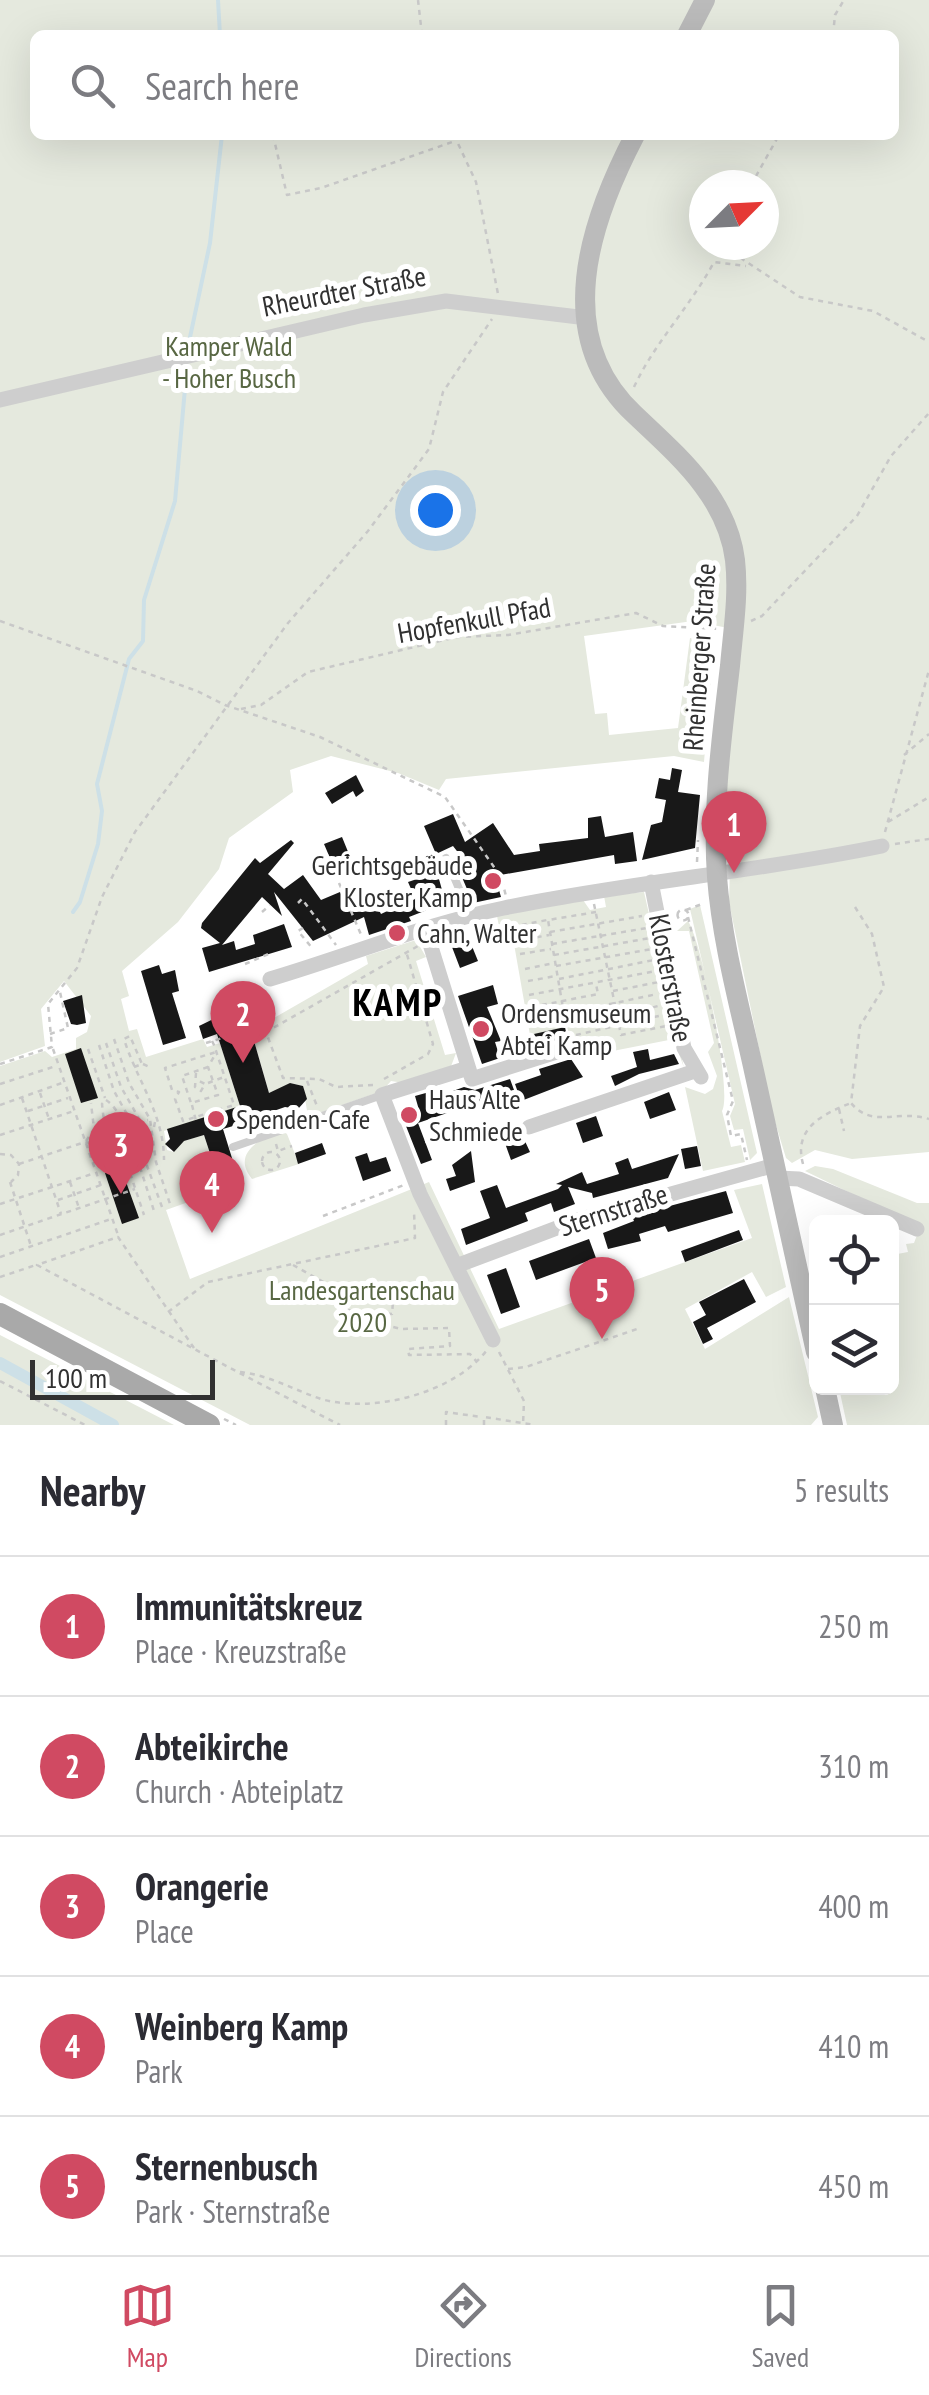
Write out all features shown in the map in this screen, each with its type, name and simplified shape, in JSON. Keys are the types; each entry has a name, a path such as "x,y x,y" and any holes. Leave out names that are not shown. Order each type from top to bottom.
{"main road":[{"path":"690,30 705,0"},
{"name":"Rheinberger Straße","path":"632,140 596,218 587,267 586,318 596,367 625,405 704,483 728,528 735,559 718,779 717,874 728,952 809,1320"},
{"path":"0,1314 209,1425"},
{"path":"827,1395 833,1425"}],"street":[{"name":"Rheurdter Straße","path":"0,400 364,315 446,301 586,318"},
{"name":"Klosterstraße","path":"264,978 509,907 882,846"},
{"name":"Klosterstraße","path":"529,1127 698,1074 684,1048 651,882"},
{"path":"426,930 472,1079 572,1042"},
{"path":"468,1068 382,1095 417,1188 492,1340"},
{"name":"Sternstraße","path":"456,1266 578,1220 750,1171 776,1172"},
{"path":"776,1172 917,1229"}],"lane":[{"path":"446,858 470,917"},
{"path":"233,1147 382,1095"}],"path":[{"path":"418,0 421,30"},
{"path":"834,30 835,15 844,0"},
{"path":"194,1348 118,1237 52,1047 46,1010 77,968 102,897 135,832 225,705 288,623 368,531 429,449 443,392 500,306 476,182 456,140 321,188 287,194 274,140"},
{"path":"759,170 776,140"},
{"path":"741,260 800,297 873,311 929,342"},
{"path":"625,405 652,348 664,339 714,262 749,266"},
{"path":"727,625 762,616 826,550 857,516 891,456 929,413"},
{"name":"Hopfenkull Pfad","path":"241,710 261,705 308,672 457,638 508,635 636,613 663,626 727,625"},
{"path":"0,621 320,737 445,796 501,877 509,907"},
{"path":"929,670 882,846 929,839"},
{"path":"903,756 929,734"},
{"path":"888,822 929,797"},
{"path":"339,882 367,950"},
{"path":"592,893 615,1004 627,1014"},
{"path":"298,903 302,899 344,957"},
{"path":"262,912 270,904"},
{"path":"681,920 678,913 703,904"},
{"path":"855,908 872,934 884,987 860,1026 851,1103 861,1114 879,1118 907,1112 929,1119"},
{"path":"686,910 733,1101 726,1114 732,1136 741,1134 750,1171"},
{"path":"512,927 596,912"},
{"path":"517,941 646,916 649,928 663,992 535,1022"},
{"path":"673,933 681,920 688,917"},
{"path":"548,920 564,1014"},
{"path":"303,928 298,931 325,963"},
{"path":"520,954 649,928"},
{"path":"554,955 651,938"},
{"path":"525,968 653,948"},
{"path":"206,1043 272,1025 406,952 432,1038 432,1050 371,1085 336,1088 280,1076 264,1033 272,1025"},
{"path":"246,964 271,953"},
{"path":"528,981 656,960"},
{"path":"530,995 658,970"},
{"path":"264,978 272,1025"},
{"path":"612,991 660,981"},
{"path":"532,1007 598,994 596,983"},
{"path":"49,1034 68,1028 60,989"},
{"path":"610,1015 615,1004"},
{"path":"662,1006 627,1014 621,1035 668,1026"},
{"path":"576,1022 610,1015"},
{"path":"610,1015 621,1025"},
{"path":"572,1042 664,1015"},
{"path":"142,1064 134,1038 126,1038 134,1067 154,1104 164,1160"},
{"path":"114,1039 129,1083 150,1119 156,1162 170,1204"},
{"path":"179,1092 176,1098 183,1121 234,1105 212,1041"},
{"path":"106,1042 121,1087 142,1122 146,1163 162,1207"},
{"path":"99,1045 114,1091 134,1125 138,1164 154,1210"},
{"path":"0,1064 52,1047"},
{"path":"88,1048 106,1100 114,1106 122,1129 126,1162 144,1215"},
{"path":"196,1072 195,1087 179,1092 172,1090 165,1068 216,1052"},
{"path":"182,1076 208,1067 216,1052"},
{"path":"134,1067 142,1064 152,1068"},
{"path":"178,1064 196,1119"},
{"path":"0,1084 58,1065"},
{"path":"208,1067 222,1109"},
{"path":"198,1082 205,1084 225,1077"},
{"path":"307,1079 320,1116"},
{"path":"0,1106 64,1083"},
{"path":"201,1091 205,1084"},
{"path":"195,1087 204,1099"},
{"path":"39,1092 49,1119"},
{"path":"191,1103 218,1095"},
{"path":"22,1098 61,1214"},
{"path":"26,1112 69,1098"},
{"path":"106,1100 102,1104 107,1134 120,1160 126,1162"},
{"path":"154,1104 162,1102"},
{"path":"85,1142 94,1129 91,1103"},
{"path":"803,1164 801,1144 810,1126 823,1113 851,1103"},
{"path":"838,1108 844,1130"},
{"path":"0,1135 74,1111"},
{"path":"147,1112 152,1111 157,1117"},
{"path":"152,1128 157,1117"},
{"path":"100,1145 115,1125 122,1129 150,1119"},
{"path":"94,1129 107,1134"},
{"path":"272,1134 278,1151 280,1164 265,1172 261,1158 278,1151 292,1146"},
{"path":"19,1164 85,1142 100,1145 113,1168"},
{"path":"0,1154 11,1155 19,1164 18,1175 4,1184"},
{"path":"0,1204 96,1172"},
{"path":"70,1181 79,1208"},
{"path":"10,1182 31,1246"},
{"path":"56,1200 101,1185"},
{"path":"322,1216 417,1188"},
{"path":"293,1266 293,1262 415,1238 413,1200 417,1188"},
{"path":"0,1234 135,1189"},
{"path":"0,1257 112,1218"},
{"path":"0,1278 118,1237"},
{"path":"37,1264 340,1425"},
{"path":"168,1312 208,1282 293,1266 341,1292 393,1302 392,1314 346,1310 346,1315 401,1328 449,1328 450,1346 408,1349 409,1355 470,1354 476,1362"},
{"path":"523,1424 524,1401 507,1366 526,1367 637,1330"},
{"path":"238,1372 350,1403 410,1395 476,1362 492,1340"},
{"path":"0,1380 85,1425"},
{"path":"446,1425 446,1412 535,1425"},
{"path":"484,1417 484,1425"}],"green space":[{"name":"Kamper Wald - Hoher Busch","path":"0,0 929,0 929,1152 852,1159 815,1150 792,1163 786,1158 772,1112 729,902 731,828 725,793 733,629 693,621 584,636 595,714 607,713 609,735 678,728 690,638 714,641 704,762 674,756 446,779 439,790 398,773 331,756 290,770 293,792 229,838 219,869 178,922 122,971 129,996 121,999 129,1031 137,1029 146,1057 203,1039 207,1047 220,1043 240,1106 164,1131 167,1150 174,1152 177,1143 204,1135 222,1190 166,1210 190,1279 429,1182 499,1329 752,1238 734,1190 762,1184 786,1287 766,1297 752,1272 685,1309 705,1349 789,1297 809,1380 809,1395 813,1395 818,1417 811,1425 250,1425 0,1295 0,1066 45,1051 52,1057 76,1049 76,1038 87,1032 91,1016 64,981 41,1009 45,1046 0,1062"},
{"path":"644,892 684,1068 674,1039 577,1058 567,1027 530,1035 514,944 502,942 497,916 583,900 590,910 606,907 604,896"},
{"path":"700,905 757,1153 750,1160 743,1129 734,1130 730,1116 735,1104 690,909"},
{"path":"688,921 701,957 714,1018 723,1077 722,1111 731,1147 741,1145 745,1162 703,1171 685,1087 705,1094 713,1089 717,1076 708,1052 714,1043 689,931 677,931"},
{"path":"416,940 426,957 416,961 445,1055 456,1053 450,1069 404,1083 391,1081 382,1091 308,1117 303,1086 290,1083 280,1092 269,1093 254,1041 260,1026 368,964 366,956"},
{"path":"285,1129 299,1164 252,1179 246,1169 247,1153 259,1141"},
{"path":"815,1166 833,1169 917,1203 929,1203 929,1425 847,1425 841,1395 899,1395 899,1254 908,1252 906,1244 914,1243 920,1227 805,1171"},
{"path":"0,1335 174,1425 0,1425"}],"building":[{"path":"672,768 682,770 678,792 700,795 695,848 642,860 651,825 662,822 666,800 655,798 659,778 670,780"},
{"path":"356,775 364,791 356,797 353,791 332,804 325,793"},
{"path":"453,814 465,842 493,823 514,855 540,851 539,844 588,838 588,818 601,816 605,837 633,832 637,861 615,864 614,855 495,876 501,897 473,903 461,875 468,873 460,855 453,846 436,854 424,826"},
{"path":"342,837 353,864 336,872 324,844"},
{"path":"291,840 294,843 268,874 284,889 303,875 321,900 340,892 347,907 375,902 381,914 415,898 408,882 420,878 418,860 432,854 444,897 425,904 427,910 409,917 411,921 369,935 364,917 313,941 274,892 282,916 262,897 222,945 234,941 236,950 255,944 253,935 284,924 292,947 209,972 202,948 220,943 201,928 202,923 255,858 260,863"},
{"path":"465,929 478,961 460,968 447,934"},
{"path":"159,965 162,974 175,970 179,991 172,993 186,1038 163,1045 141,971"},
{"path":"493,985 498,1004 487,1007 501,1041 495,1042 500,1058 482,1064 458,996"},
{"path":"253,991 263,1038 254,1041 269,1093 290,1083 303,1086 307,1099 298,1109 285,1107 268,1113 269,1123 254,1127 250,1121 223,1129 240,1184 222,1190 204,1135 184,1141 174,1152 165,1144 170,1139 167,1129 240,1106 217,1034 203,1039 199,1026 234,1009 230,999"},
{"path":"82,995 86,1023 71,1024 63,1001"},
{"path":"565,1027 567,1037 528,1048 525,1036"},
{"path":"81,1048 98,1098 81,1103 65,1054"},
{"path":"648,1049 650,1060 674,1054 679,1064 639,1074 615,1086 611,1076 637,1067 633,1052"},
{"path":"571,1059 583,1077 521,1101 515,1084 541,1075 539,1069"},
{"path":"510,1079 514,1090 418,1123 432,1160 421,1164 402,1116 419,1110 415,1096 433,1091 436,1097 464,1087 475,1090"},
{"path":"669,1092 676,1110 650,1119 644,1102"},
{"path":"596,1116 603,1136 583,1143 576,1123"},
{"path":"518,1126 530,1152 511,1160 501,1132"},
{"path":"322,1143 326,1154 298,1164 295,1153"},
{"path":"697,1146 701,1166 685,1169 681,1149"},
{"path":"471,1151 475,1182 450,1191 446,1179 456,1176 452,1165"},
{"path":"367,1153 370,1162 386,1157 391,1171 363,1181 355,1157"},
{"path":"679,1154 668,1178 593,1198 592,1193 568,1187 575,1204 554,1212 551,1203 525,1213 528,1221 466,1245 461,1229 490,1218 480,1191 497,1185 506,1208 558,1189 562,1185 556,1184 582,1172 587,1184 619,1174 615,1163 628,1158 632,1169"},
{"path":"121,1168 139,1218 122,1224 105,1173"},
{"path":"726,1191 733,1213 668,1232 665,1226 639,1234 641,1241 608,1249 603,1233 634,1221 632,1216"},
{"path":"739,1230 743,1240 685,1262 681,1251"},
{"path":"589,1239 596,1258 536,1280 529,1261"},
{"path":"506,1268 520,1307 501,1314 487,1275"},
{"path":"744,1279 756,1302 707,1328 713,1339 703,1344 693,1322 706,1315 699,1302"}],"waterway":[{"path":"218,0 220,30"},
{"path":"189,342 210,243 221,140"},
{"path":"73,912 80,902 98,844 102,811 97,784 129,659 143,641 144,600 175,501 187,366"},
{"path":"0,1363 113,1425"}],"place":[{"name":"Immunitätskreuz","path":"734,873"},
{"name":"Gerichtsgebäude Kloster Kamp","path":"493,881"},
{"name":"Cahn, Walter","path":"397,933"},
{"name":"Ordensmuseum Abtei Kamp","path":"481,1029"},
{"name":"Abteikirche","path":"243,1063"},
{"name":"Haus Alte Schmiede","path":"409,1115"},
{"name":"Spenden-Cafe","path":"216,1119"},
{"name":"Orangerie","path":"121,1194"},
{"name":"Weinberg Kamp","path":"212,1233"},
{"name":"Sternenbusch","path":"602,1339"}],"district":[{"name":"KAMP","path":"398,1003"}],"park label":[{"name":"Landesgartenschau 2020","path":"362,1306"}]}
